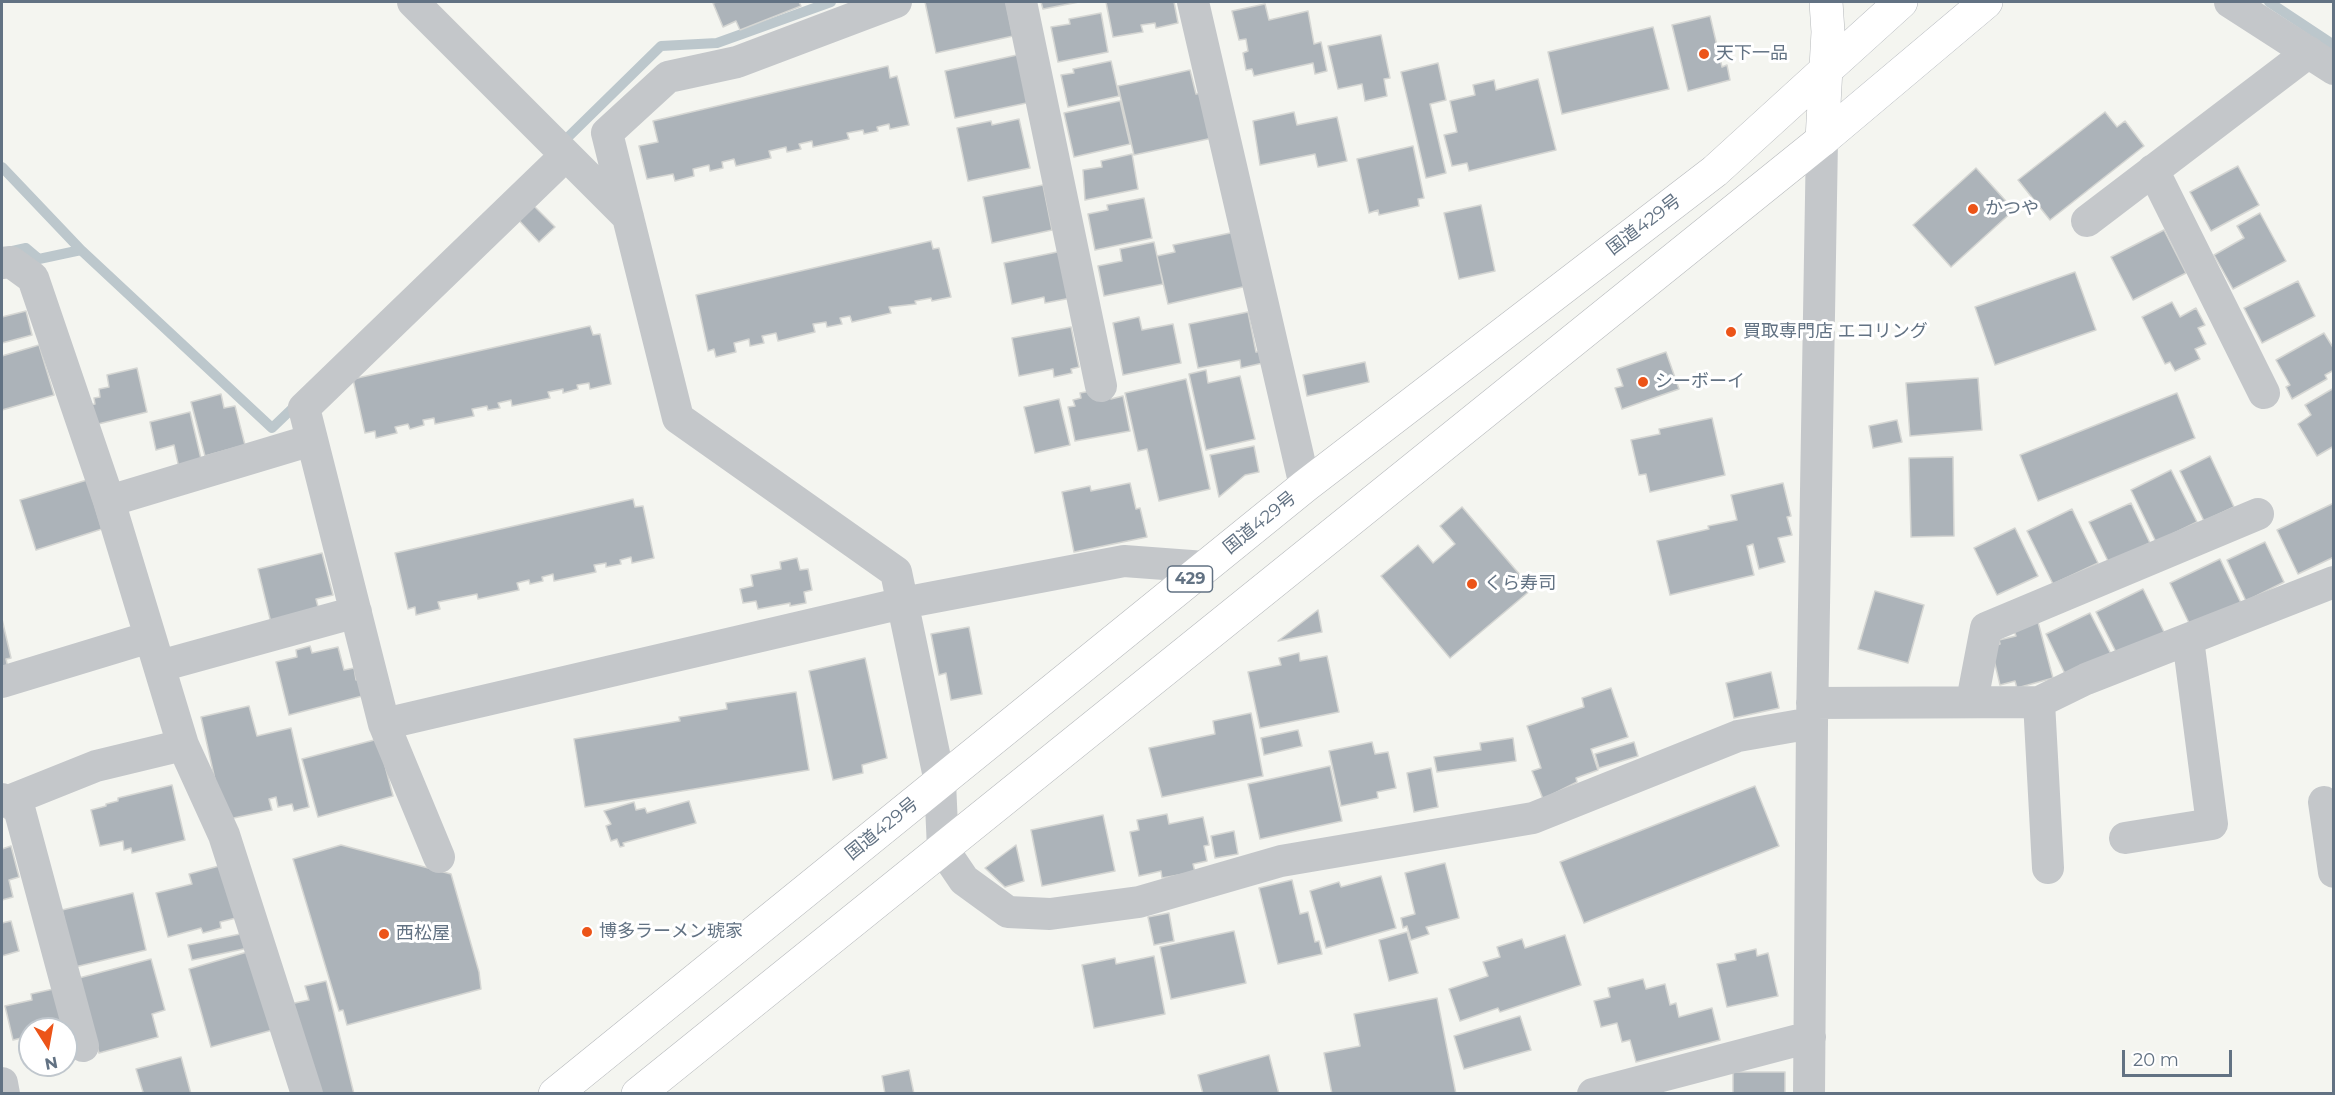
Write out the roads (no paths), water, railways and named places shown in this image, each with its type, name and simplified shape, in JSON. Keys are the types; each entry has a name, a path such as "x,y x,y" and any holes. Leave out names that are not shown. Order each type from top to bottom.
{"main road":[{"path":"1822,140 1827,69 1826,2"},
{"name":"国道429号","path":"555,1094 1305,486 1715,171 1901,2"},
{"path":"638,1094 1822,140 1986,2"}],"street":[{"path":"413,2 628,217"},
{"path":"896,2 737,62 668,77 607,133 678,418 896,572 940,782 943,849 964,880 1008,912 1050,914 1139,902 1281,861 1533,818 1738,736 1812,713 1972,701 2039,702 2086,679 2334,582"},
{"path":"1021,2 1101,386"},
{"path":"1193,2 1305,486"},
{"path":"2087,221 2153,170 2321,60 2230,2"},
{"path":"1809,1094 1812,713 1822,140"},
{"path":"439,857 384,724 304,408 561,151"},
{"path":"2153,170 2264,393"},
{"path":"2,263 11,262 33,278 109,501 183,745 224,835 307,1094"},
{"path":"109,501 312,440"},
{"path":"1972,701 1986,628 2258,514"},
{"path":"384,724 903,603 1124,561 1205,567"},
{"path":"160,666 356,612"},
{"path":"2,682 150,637"},
{"path":"2125,838 2212,824 2188,639"},
{"path":"2039,702 2048,868"},
{"path":"4,801 96,766 183,745"},
{"path":"4,801 19,808 83,1046"},
{"path":"2324,802 2334,872"},
{"path":"1593,1094 1810,1037"},
{"path":"2,1083 4,1094"}],"waterway":[{"path":"561,144 661,46 717,43 831,2"},
{"path":"2269,2 2334,45"},
{"path":"2,167 81,250"},
{"path":"8,252 26,248 39,259 81,250 272,428 297,404"}],"place":[{"name":"天下一品","path":"1704,54"},
{"name":"かつや","path":"1973,209"},
{"name":"買取専門店 エコリング","path":"1731,332"},
{"name":"シーボーイ","path":"1643,382"},
{"name":"くら寿司","path":"1472,584"},
{"name":"博多ラーメン琥家","path":"587,932"},
{"name":"西松屋","path":"384,934"}]}
